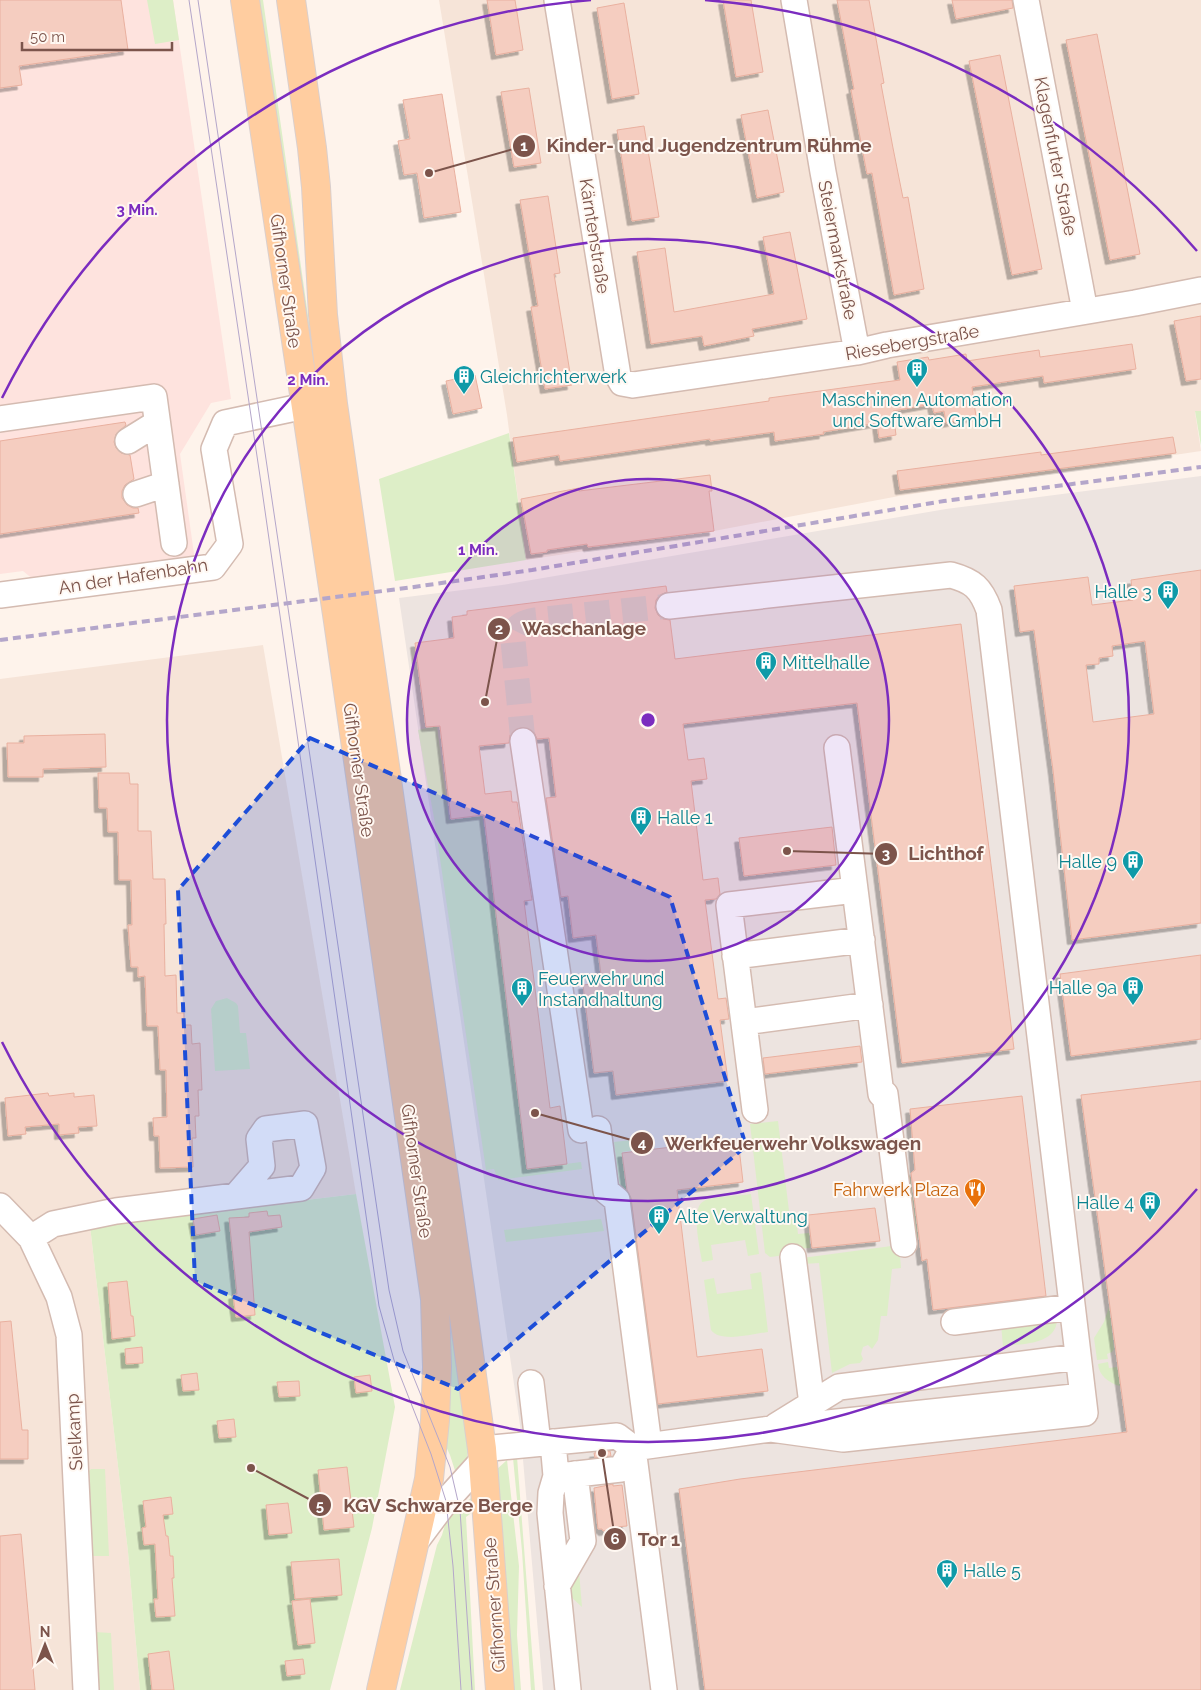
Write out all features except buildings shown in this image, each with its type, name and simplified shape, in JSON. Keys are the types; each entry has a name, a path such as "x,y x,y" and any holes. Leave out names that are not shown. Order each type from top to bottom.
{"main road":[{"name":"Gifhorner Straße","path":"245,0 435,1299 438,1368 429,1479 381,1690"},
{"name":"Gifhorner Straße","path":"291,0 313,158 323,314 333,404 462,1294 482,1454 500,1690"}],"street":[{"name":"Kärntenstraße","path":"557,0 618,376 622,383"},
{"name":"Steiermarkstraße","path":"794,0 823,172 857,352"},
{"name":"Klagenfurter Straße","path":"1026,0 1085,311"},
{"name":"Riesebergstraße","path":"622,383 632,386 857,352 887,345 1201,290"},
{"path":"0,419 154,397 174,543"},
{"name":"An der Hafenbahn","path":"0,595 213,567 230,544 214,449 225,423 305,406"},
{"path":"128,441 157,423"},
{"path":"136,494 166,484"},
{"path":"669,606 951,575 966,579 977,587 985,600 990,620 1084,1404"},
{"path":"523,741 590,1129 606,1191 617,1200 664,1690"},
{"path":"838,748 870,1006 904,1244"},
{"path":"755,1110 729,905 855,890"},
{"path":"735,956 862,940"},
{"path":"744,1022 870,1006"},
{"path":"32,1238 53,1224 62,1222 116,1211 236,1196"},
{"name":"Sielkamp","path":"0,1206 32,1238 59,1297 69,1335 86,1690"},
{"path":"793,1257 812,1404"},
{"path":"954,1322 1072,1307"},
{"path":"771,1429 839,1386 1078,1357"},
{"path":"531,1382 545,1443 566,1475"},
{"path":"482,1454 545,1443 617,1436 641,1447 771,1429 971,1407 1084,1404"},
{"path":"771,1429 843,1439 1084,1404"},
{"path":"568,1690 550,1513 551,1493 566,1475 621,1469 641,1447"},
{"name":"Gifhorner Straße","path":"416,1542 482,1454"},
{"name":"Sielkamp","path":"76,1690 84,1632"}],"highlighted area":[{"path":"310,738 670,897 746,1146 458,1389 195,1281 178,890"}],"shaded area":[{"path":"0,0 173,0 231,399 211,403 180,454 195,561 34,580 23,571 0,574"},
{"path":"439,0 1201,0 1201,411 1195,412 1201,451 899,496 714,531 526,560 507,415"},
{"path":"1201,476 1201,1690 543,1690 520,1425 399,598 502,585 946,509"},
{"path":"263,645 356,1194 90,1226 128,1552 140,1690 0,1690 0,679"}],"green space":[{"path":"147,0 173,0 179,40 155,44"},
{"path":"257,0 263,0 347,589"},
{"path":"1195,411 1201,411 1201,446"},
{"path":"509,433 526,560 395,581 379,479"},
{"path":"351,602 469,1447 464,1472 458,1480 442,1438 450,1385 449,1349"},
{"path":"437,726 449,820 482,816 492,880 527,1169 581,1162 582,1169 498,1180 494,1169 486,1170 434,818 418,730"},
{"path":"227,998 238,1006 240,1033 246,1033 250,1069 215,1071 211,1009 216,1001"},
{"path":"778,1121 790,1219 796,1218 798,1234 809,1233 810,1248 794,1249 795,1254 770,1257 765,1253 750,1124"},
{"path":"640,1139 641,1149 622,1152 627,1196 630,1196 650,1360 642,1362 614,1142"},
{"path":"910,1176 918,1238 910,1240 903,1177"},
{"path":"356,1194 395,1407 372,1528 330,1690 140,1690 128,1552 90,1226"},
{"path":"751,1194 759,1254 748,1256 745,1240 711,1245 713,1260 702,1262 697,1229 700,1205 704,1201 714,1198"},
{"path":"601,1219 604,1231 506,1242 504,1230"},
{"path":"899,1245 901,1268 892,1269 887,1316 881,1316 878,1340 872,1349 868,1345 863,1347 861,1354 863,1359 860,1363 850,1364 832,1373 819,1263 803,1264 802,1258"},
{"path":"761,1272 768,1332 737,1337 715,1334 711,1330 704,1280 714,1278 717,1294 752,1289 750,1274"},
{"path":"1109,1307 1114,1349 1107,1354 1108,1359 1097,1360 1094,1338 1104,1322"},
{"path":"1057,1320 1051,1334 1044,1339 1036,1342 1003,1346 1001,1325"},
{"path":"1108,1362 1109,1368 1117,1367 1120,1386 1108,1381 1100,1372 1098,1364"},
{"path":"517,1457 535,1690 531,1690 522,1551 513,1458"},
{"path":"507,1460 519,1566 517,1635 521,1690 512,1690 495,1471"},
{"path":"91,1469 105,1469 109,1556 92,1556 89,1471"},
{"path":"458,1480 463,1504 474,1496 474,1511 466,1517 475,1690 400,1690 437,1545 442,1535"},
{"path":"578,1559 582,1607 569,1595 567,1580"},
{"path":"95,1632 111,1633 114,1690 98,1690"}],"tunnel":[{"path":"523,741 513,641 514,632 519,626 535,620 669,606"}],"tram line":[{"path":"189,0 261,483 379,1306 394,1360 431,1454 446,1501 453,1566 461,1690"},
{"path":"198,0 389,1290 403,1351 450,1467 460,1510 472,1690"}],"railway":[{"path":"0,640 414,587 532,570 944,501 1201,467"}],"place":[{"name":"Kinder- und Jugendzentrum Rühme","path":"429,173"},
{"name":"Maschinen Automation und Software GmbH","path":"917,388"},
{"name":"Gleichrichterwerk","path":"464,395"},
{"name":"Halle 3","path":"1168,610"},
{"name":"Mittelhalle","path":"766,681"},
{"name":"Waschanlage","path":"485,702"},
{"name":"Halle 1","path":"641,836"},
{"name":"Lichthof","path":"787,851"},
{"name":"Halle 9","path":"1133,880"},
{"name":"Halle 9a","path":"1133,1006"},
{"name":"Feuerwehr und Instandhaltung","path":"522,1007"},
{"name":"Werkfeuerwehr Volkswagen","path":"535,1113"},
{"name":"Fahrwerk Plaza","path":"975,1208"},
{"name":"Halle 4","path":"1150,1221"},
{"name":"Alte Verwaltung","path":"659,1235"},
{"name":"Tor 1","path":"602,1453"},
{"name":"KGV Schwarze Berge","path":"251,1468"},
{"name":"Halle 5","path":"947,1589"}]}
